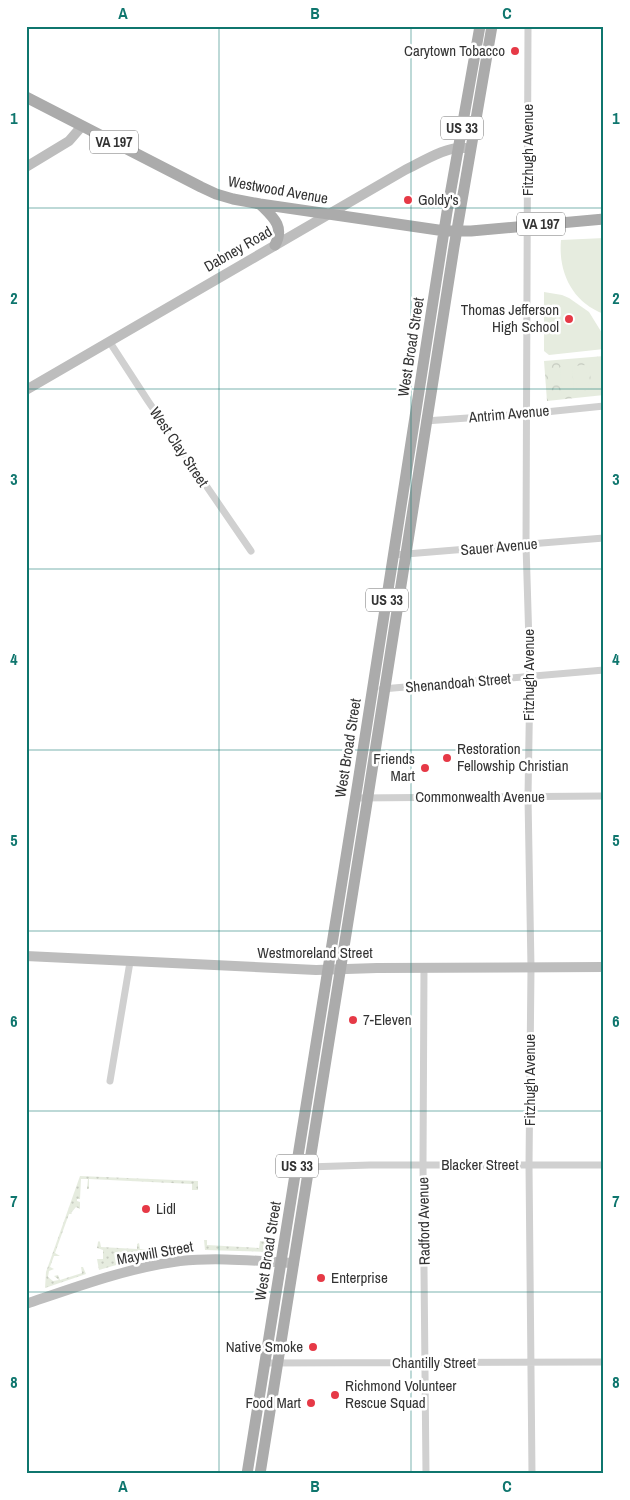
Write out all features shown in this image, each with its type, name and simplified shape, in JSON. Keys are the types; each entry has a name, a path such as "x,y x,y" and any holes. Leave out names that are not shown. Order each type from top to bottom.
{"main road":[{"name":"West Broad Street","path":"260,1474 457,231 480,26"},
{"name":"West Broad Street","path":"247,1474 445,231 492,26"},
{"name":"Westwood Avenue","path":"26,97 209,191 233,199 445,231 457,231"},
{"path":"260,204 277,225 279,238 275,245"},
{"name":"VA 197","path":"457,231 604,219"}],"street":[{"name":"Fitzhugh Avenue","path":"528,26 526,545 530,676 528,797 531,968 529,1165 532,1474"},
{"path":"26,167 69,141 82,126"},
{"name":"Dabney Road","path":"26,390 405,170 443,152 465,148"},
{"name":"West Clay Street","path":"109,341 251,551"},
{"name":"Antrim Avenue","path":"415,422 604,406"},
{"name":"Sauer Avenue","path":"394,555 604,538"},
{"name":"Shenandoah Street","path":"373,690 604,670"},
{"name":"Commonwealth Avenue","path":"356,798 604,796"},
{"name":"Westmoreland Street","path":"26,956 328,970 604,967"},
{"path":"110,1081 130,962"},
{"name":"Radford Avenue","path":"424,968 423,1165 426,1474"},
{"name":"Blacker Street","path":"297,1167 604,1165"},
{"name":"Maywill Street","path":"26,1304 120,1274 158,1265 205,1259 294,1264"},
{"name":"Chantilly Street","path":"265,1363 604,1362"}],"green space":[{"path":"604,238 604,314 583,302 569,284 562,263 561,240"},
{"path":"544,292 569,298 589,312 602,333 604,349 549,355 544,351"},
{"path":"604,356 604,395 547,401 544,361"},
{"path":"601,363 604,389 592,390 589,365"},
{"path":"586,365 589,390 577,391 574,366"},
{"path":"572,366 574,392 562,393 560,367"},
{"path":"80,1176 198,1181 198,1190 192,1190 192,1184 89,1179 89,1189 87,1189 88,1179 81,1179 80,1199 77,1199 80,1202 80,1209 76,1207 72,1214 69,1214 55,1253 60,1256 54,1256 50,1267 54,1269 49,1271 48,1277 53,1281 59,1280 54,1276 58,1275 60,1280 82,1273 81,1267 83,1267 86,1274 45,1288 46,1272"},
{"path":"271,1230 276,1231 272,1252 205,1250 204,1240 207,1240 207,1245 259,1248 260,1241 269,1242"},
{"path":"99,1241 101,1247 137,1249 137,1244 139,1243 140,1249 169,1251 171,1245 193,1246 195,1250 123,1263 99,1270 97,1259 103,1259 103,1250 97,1248"}],"place":[{"name":"Carytown Tobacco","path":"515,51"},
{"name":"Goldy's","path":"408,200"},
{"name":"Thomas Jefferson High School","path":"569,319"},
{"name":"Restoration Fellowship Christian","path":"447,758"},
{"name":"Friends Mart","path":"425,768"},
{"name":"7-Eleven","path":"353,1020"},
{"name":"Lidl","path":"146,1209"},
{"name":"Enterprise","path":"321,1278"},
{"name":"Native Smoke","path":"313,1347"},
{"name":"Richmond Volunteer Rescue Squad","path":"335,1395"},
{"name":"Food Mart","path":"311,1403"}]}
